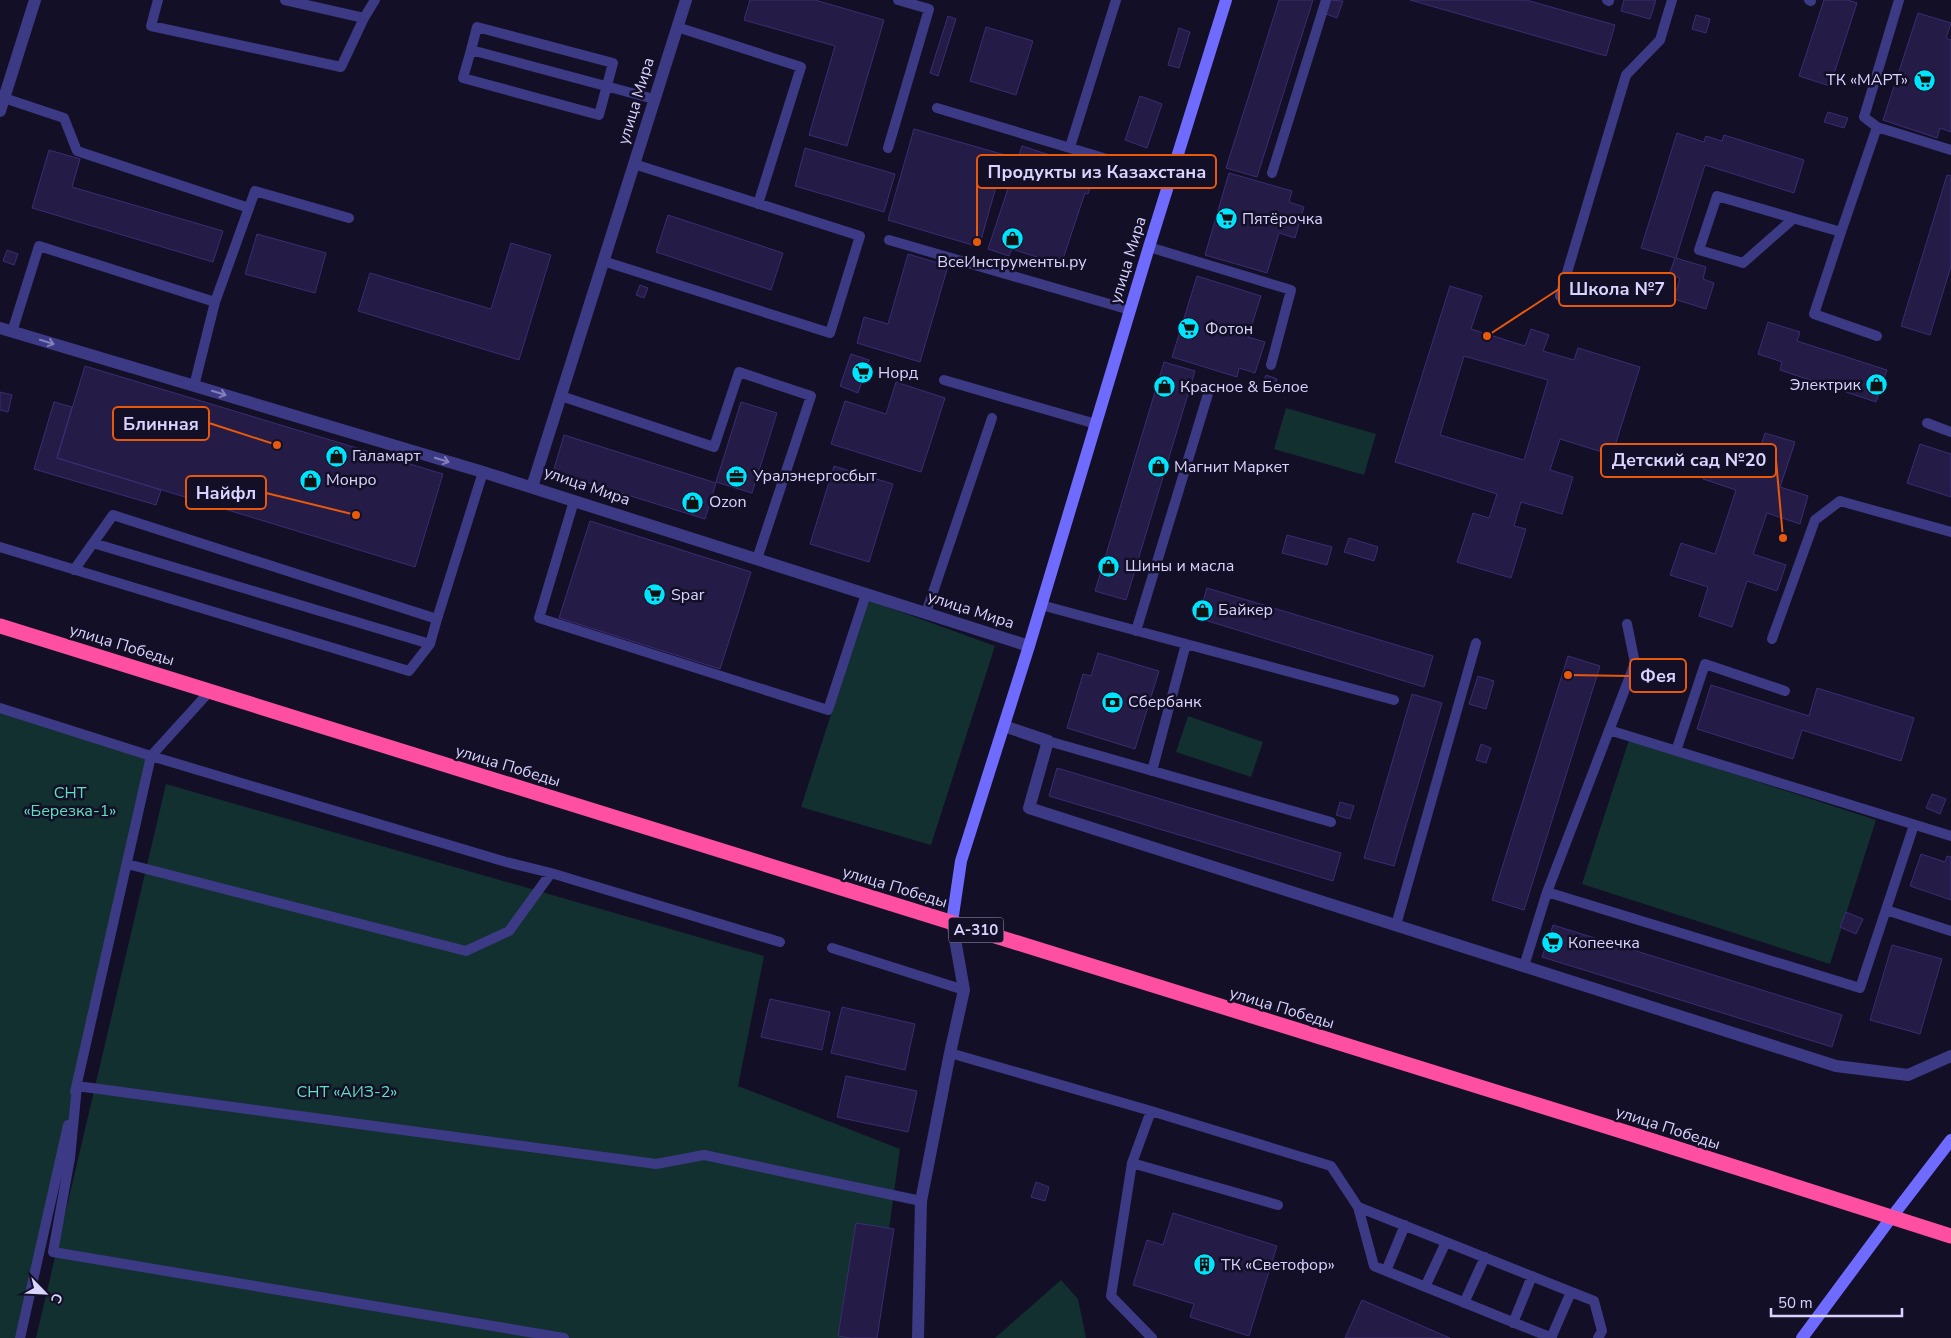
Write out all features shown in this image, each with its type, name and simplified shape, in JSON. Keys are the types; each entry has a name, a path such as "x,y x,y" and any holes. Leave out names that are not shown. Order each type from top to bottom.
{"highway":[{"name":"улица Победы","path":"0,626 1628,1133 1951,1236"}],"street":[{"path":"0,111 35,0"},
{"name":"улица Мира","path":"686,0 532,487 1029,646"},
{"name":"улица Мира","path":"952,922 961,861 1029,646 1170,178 1226,0"},
{"path":"6,330 532,487"},
{"path":"1004,726 1048,741 1029,808 1836,1066 1908,1075 1951,1056"},
{"path":"918,1338 921,1201 964,990 952,922"},
{"path":"1802,1338 1951,1140"}],"lane":[{"path":"158,0 151,26 341,67 364,18 375,0"},
{"path":"285,0 364,18"},
{"path":"888,148 929,9 898,0"},
{"path":"1070,147 1116,0"},
{"path":"1272,173 1326,0"},
{"path":"1560,296 1626,76 1660,40 1672,0"},
{"path":"1899,0 1864,117 1877,127 1951,150"},
{"path":"477,27 613,63 599,115 463,78 470,50 477,27"},
{"path":"677,28 801,67 758,204"},
{"path":"470,50 654,99"},
{"path":"4,98 64,118 77,151 249,208"},
{"path":"937,108 1170,178"},
{"path":"1877,127 1814,314 1877,336"},
{"path":"603,261 830,333 860,236 634,164"},
{"path":"194,386 215,302 255,191 349,218"},
{"path":"1793,219 1743,263 1699,250 1717,196 1841,232"},
{"path":"889,240 1130,310"},
{"path":"6,330 39,246 215,302"},
{"path":"1149,247 1291,290 1271,365"},
{"path":"561,396 714,447 739,372 811,396 757,559"},
{"path":"944,380 1096,424"},
{"path":"1136,631 1208,394"},
{"path":"926,613 992,418"},
{"path":"1927,424 1951,432"},
{"path":"0,547 409,671 430,644 483,472"},
{"path":"574,501 539,618 548,621 828,710 866,594"},
{"path":"1772,639 1815,520 1840,501 1951,532"},
{"path":"74,570 113,515 437,619"},
{"path":"93,544 430,644"},
{"path":"1041,605 1394,700"},
{"path":"1524,966 1547,892 1635,663 1627,624"},
{"path":"1396,925 1476,643"},
{"path":"1152,771 1186,644"},
{"path":"1676,751 1705,664 1785,691"},
{"path":"20,1338 151,756 210,691"},
{"path":"0,708 151,756 780,942"},
{"path":"1609,730 1951,836"},
{"path":"1048,741 1331,822"},
{"path":"1547,892 1860,988 1914,825"},
{"path":"127,864 466,951 509,931 550,873"},
{"path":"1886,910 1951,931"},
{"path":"832,948 964,990"},
{"path":"950,1053 1151,1111 1331,1166 1358,1207 1374,1266 1552,1338 1571,1292"},
{"path":"77,1086 656,1164 704,1155 921,1201"},
{"path":"77,1086 70,1158 53,1252 564,1338"},
{"path":"1151,1111 1132,1163 1111,1296 1152,1338"},
{"path":"1132,1163 1278,1205"},
{"path":"1358,1207 1594,1301 1602,1331 1598,1338"},
{"path":"1386,1271 1405,1225"},
{"path":"1424,1287 1446,1242"},
{"path":"1464,1302 1485,1257"},
{"path":"1513,1322 1532,1276"}],"green space":[{"path":"1286,408 1376,434 1364,475 1274,449"},
{"path":"868,600 995,646 931,845 801,807"},
{"name":"СНТ «Березка-1»","path":"0,708 151,756 20,1338 0,1338"},
{"path":"1188,716 1263,742 1251,777 1176,752"},
{"path":"1629,740 1876,820 1830,964 1582,884"},
{"name":"СНТ «АИЗ-2»","path":"166,784 764,956 738,1086 900,1149 874,1338 36,1338"},
{"path":"1061,1280 1078,1299 1086,1338 995,1338"}],"building":[{"path":"750,0 815,0 884,20 847,146 809,135 835,46 744,20"},
{"path":"1279,0 1313,0 1257,177 1226,168"},
{"path":"1330,0 1343,1 1337,18 1326,14"},
{"path":"1410,0 1526,0 1615,25 1606,56"},
{"path":"1624,0 1656,0 1650,19 1621,11"},
{"path":"1824,0 1848,0 1857,3 1830,86 1799,76"},
{"name":"ТК «МАРТ»","path":"1918,13 1951,23 1946,38 1951,40 1951,132 1940,128 1937,138 1883,120"},
{"path":"1696,15 1710,19 1706,33 1692,29"},
{"path":"948,16 956,19 938,76 930,73"},
{"path":"986,27 1033,41 1016,95 970,81"},
{"path":"1179,28 1190,32 1179,68 1168,65"},
{"path":"1140,96 1162,104 1147,148 1125,140"},
{"path":"1828,112 1848,118 1844,128 1824,122"},
{"path":"914,129 1005,155 979,247 888,220"},
{"path":"1677,133 1704,142 1706,136 1722,141 1724,135 1804,160 1794,193 1705,165 1676,258 1706,267 1703,279 1714,283 1706,309 1674,299 1680,278 1669,275 1675,258 1641,248"},
{"path":"1022,146 1096,170 1088,194 1085,193 1061,265 1012,249 1009,256 988,249"},
{"path":"805,148 895,174 884,212 795,186"},
{"path":"49,150 80,159 72,187 223,231 213,262 32,208"},
{"path":"1229,173 1292,191 1289,202 1304,207 1295,238 1279,233 1267,273 1205,255"},
{"path":"1947,175 1951,176 1951,266 1930,335 1901,326"},
{"path":"668,215 783,253 771,290 656,252"},
{"path":"257,234 326,253 315,293 245,274"},
{"path":"511,243 551,255 519,360 358,311 370,273 491,309"},
{"path":"7,250 18,254 14,265 3,261"},
{"path":"908,254 948,266 920,362 857,343 864,317 888,324"},
{"path":"1197,276 1261,296 1248,337 1265,342 1255,373 1239,368 1237,377 1172,357"},
{"path":"640,285 648,288 644,298 636,295"},
{"path":"1450,286 1482,296 1471,329 1525,346 1531,329 1549,335 1543,351 1574,360 1578,348 1640,367 1612,455 1560,439 1550,470 1573,477 1562,514 1521,502 1514,526 1526,529 1511,578 1457,562 1473,513 1489,518 1497,494 1395,462","holes":["1464,356 1548,380 1524,460 1440,435"]},
{"path":"1768,322 1800,332 1797,341 1887,370 1876,402 1780,370 1782,362 1758,354"},
{"path":"851,354 869,360 858,393 840,386"},
{"path":"1164,362 1195,371 1126,600 1095,591"},
{"path":"85,366 443,474 415,567 57,458"},
{"path":"1266,375 1277,379 1273,393 1261,389"},
{"path":"896,382 945,398 921,472 831,444 845,401 886,414"},
{"path":"0,392 12,395 8,412 0,410"},
{"path":"54,402 72,407 57,458 161,490 156,505 34,469"},
{"path":"741,402 777,413 752,493 716,482"},
{"path":"1765,433 1795,442 1780,487 1808,496 1800,524 1767,513 1753,554 1786,565 1777,591 1747,581 1732,627 1699,616 1708,587 1670,575 1681,543 1715,554 1736,490 1703,479 1713,450 1755,464"},
{"path":"564,435 716,483 705,519 553,472"},
{"path":"1920,444 1951,454 1951,497 1907,483"},
{"path":"834,466 893,484 869,562 810,544"},
{"name":"Spar","path":"590,521 751,572 720,669 559,618"},
{"path":"1287,535 1332,547 1327,565 1282,553"},
{"path":"1349,538 1378,547 1374,561 1344,552"},
{"path":"1207,588 1433,656 1424,687 1198,618"},
{"name":"Сбербанк","path":"1098,653 1159,671 1135,749 1067,728 1083,674 1091,676"},
{"path":"1568,656 1600,666 1524,910 1492,900"},
{"path":"1478,676 1494,681 1486,709 1469,704"},
{"path":"1711,685 1809,716 1817,688 1914,718 1901,761 1802,730 1793,759 1697,729"},
{"path":"1412,694 1442,703 1394,866 1364,858"},
{"path":"1481,744 1491,748 1486,763 1476,760"},
{"path":"1057,768 1341,853 1333,881 1049,796"},
{"path":"1932,794 1946,799 1940,814 1926,808"},
{"path":"1340,802 1354,806 1350,819 1336,815"},
{"path":"1921,854 1945,862 1947,856 1951,857 1951,900 1910,886"},
{"path":"1846,912 1863,919 1856,934 1840,927"},
{"path":"1553,925 1842,1015 1832,1047 1542,957"},
{"path":"1892,945 1942,959 1920,1034 1870,1020"},
{"path":"770,999 830,1012 822,1050 761,1037"},
{"path":"842,1007 915,1024 905,1070 831,1053"},
{"path":"846,1076 917,1091 908,1132 837,1117"},
{"path":"1036,1182 1049,1187 1045,1201 1031,1197"},
{"name":"ТК «Светофор»","path":"1173,1213 1277,1246 1249,1336 1190,1317 1194,1304 1133,1285 1147,1240 1163,1245"},
{"path":"856,1223 894,1229 877,1338 838,1336"},
{"path":"1362,1300 1450,1338 1345,1338"}],"place":[{"name":"ТК «МАРТ»","path":"1924,80"},
{"name":"Пятёрочка","path":"1226,219"},
{"name":"ВсеИнструменты.ру","path":"1012,238"},
{"name":"Продукты из Казахстана","path":"977,242"},
{"name":"Фотон","path":"1189,329"},
{"name":"Школа №7","path":"1487,336"},
{"name":"Норд","path":"862,373"},
{"name":"Электрик","path":"1877,385"},
{"name":"Красное & Белое","path":"1164,387"},
{"name":"Блинная","path":"277,445"},
{"name":"Галамарт","path":"336,456"},
{"name":"Магнит Маркет","path":"1158,467"},
{"name":"Уралэнергосбыт","path":"737,476"},
{"name":"Монро","path":"310,480"},
{"name":"Ozon","path":"693,502"},
{"name":"Найфл","path":"356,515"},
{"name":"Детский сад №20","path":"1783,538"},
{"name":"Шины и масла","path":"1109,566"},
{"name":"Spar","path":"655,595"},
{"name":"Байкер","path":"1202,610"},
{"name":"Фея","path":"1568,675"},
{"name":"Сбербанк","path":"1112,702"},
{"name":"Копеечка","path":"1552,943"},
{"name":"ТК «Светофор»","path":"1205,1265"}]}
